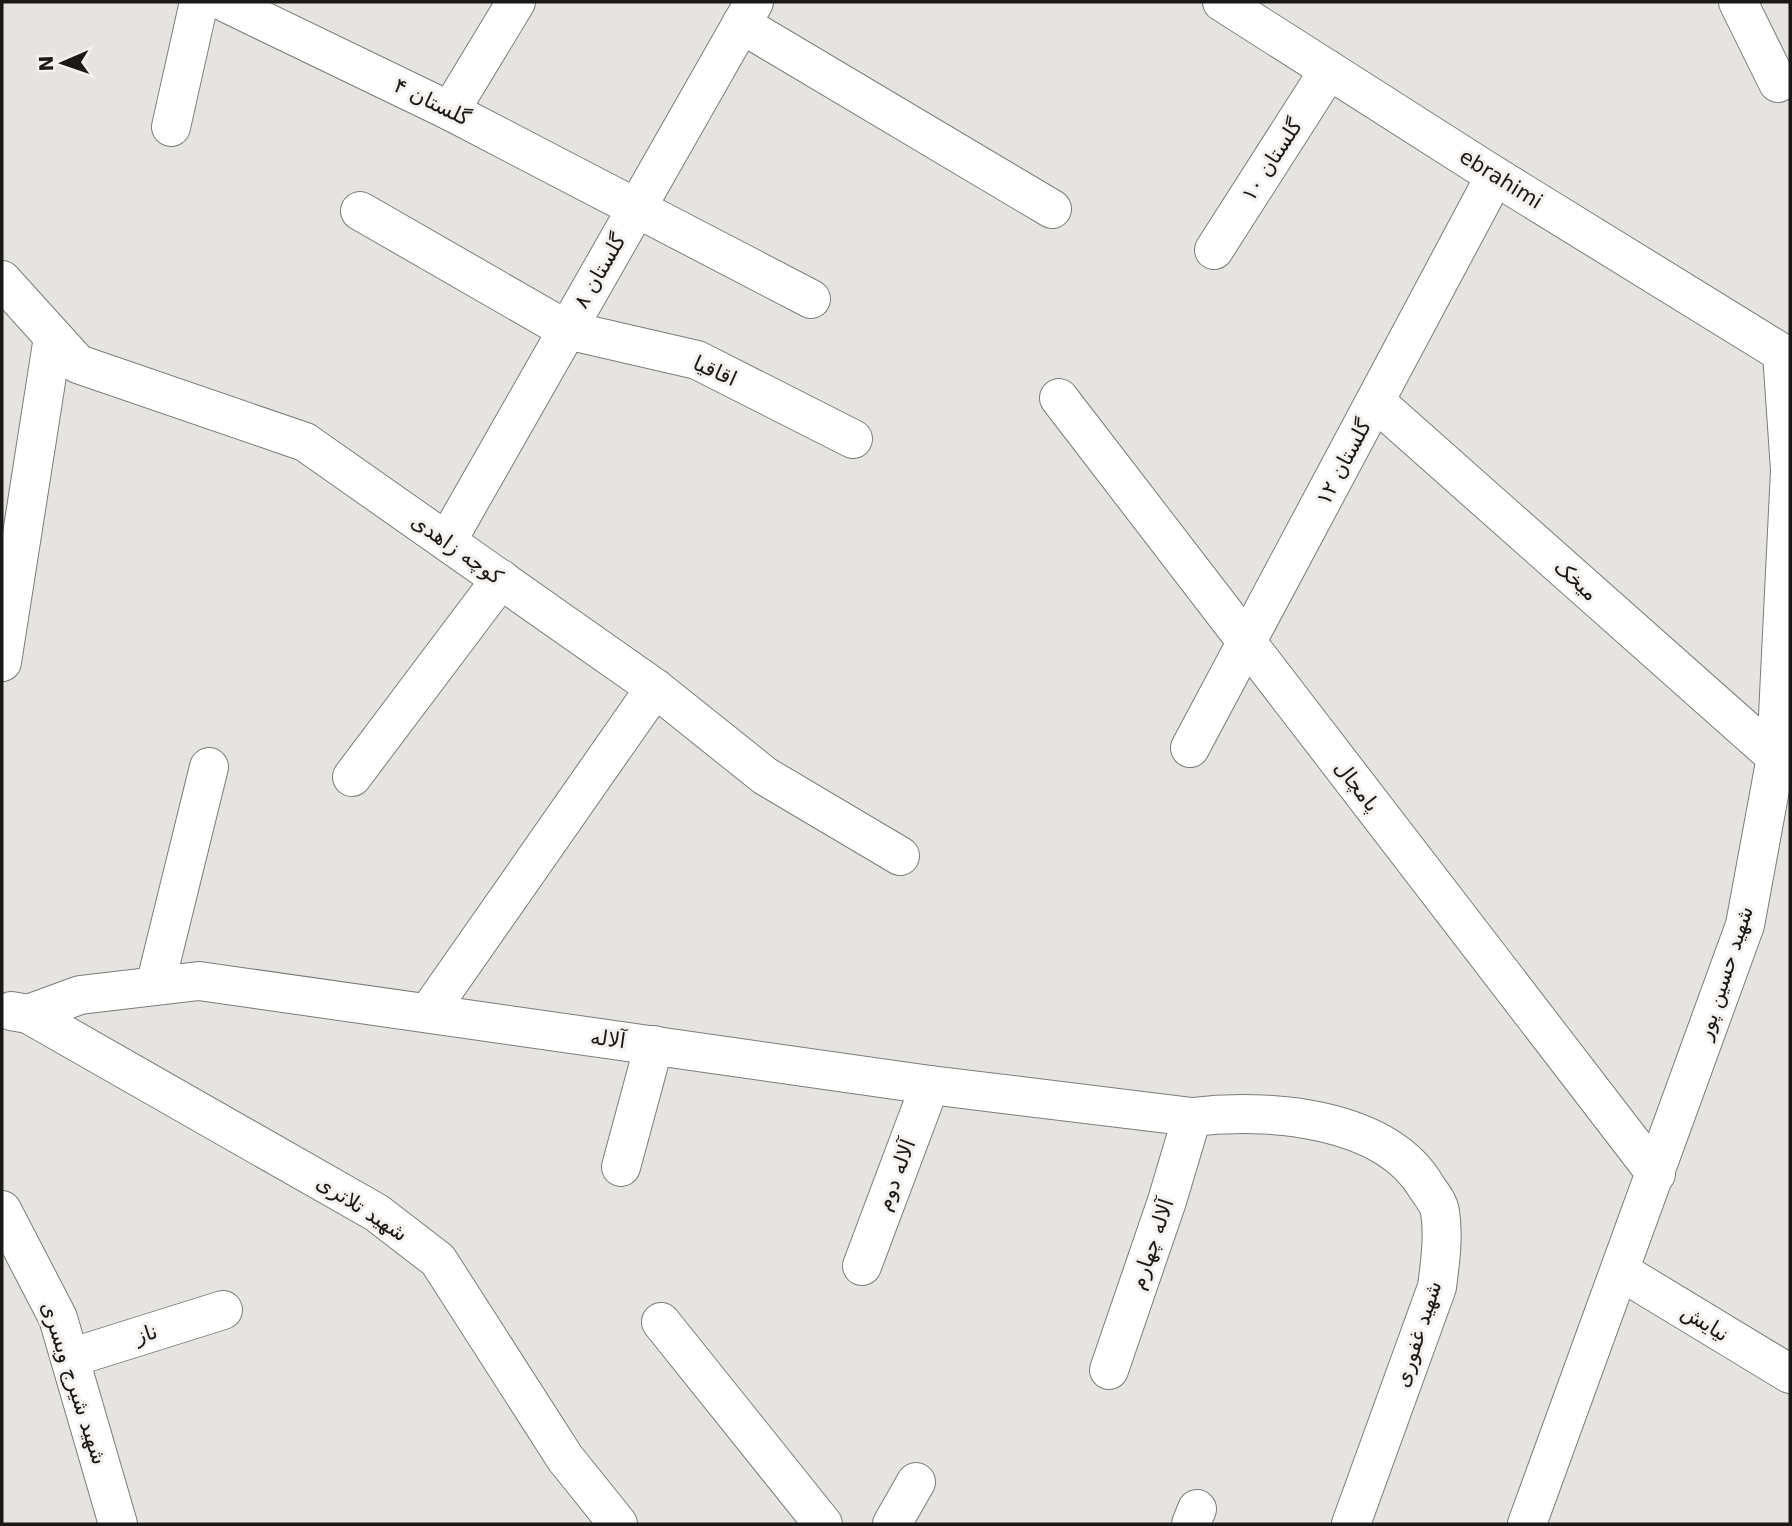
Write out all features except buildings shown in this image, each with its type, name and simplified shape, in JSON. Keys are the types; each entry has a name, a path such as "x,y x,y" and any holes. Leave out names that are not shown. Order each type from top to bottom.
{"street":[{"path":"170,127 199,2"},
{"name":"گلستان ۴","path":"224,2 450,111 638,206 811,299"},
{"path":"450,111 516,2"},
{"name":"ebrahimi","path":"1222,2 1495,176 1782,353"},
{"path":"1738,2 1778,83"},
{"path":"748,13 1052,209"},
{"name":"گلستان ۸","path":"447,541 748,13"},
{"name":"گلستان ۱۰","path":"1214,250 1329,70"},
{"name":"گلستان ۱۲","path":"1191,747 1495,176"},
{"name":"اقاقیا","path":"360,211 567,330 697,360 853,439"},
{"name":"کوچه زاهدی","path":"2,280 78,364 305,442 655,688 765,776 900,856"},
{"path":"2,662 53,337"},
{"name":"شهید حسین پور","path":"1527,1524 1745,925 1776,757 1790,470 1782,353"},
{"name":"پامچال","path":"1059,398 1656,1174"},
{"name":"میخک","path":"1376,402 1776,757"},
{"path":"352,777 501,579"},
{"path":"428,1013 655,688"},
{"path":"155,986 209,767"},
{"name":"آلاله","path":"15,1012 80,995 199,981 930,1084 1192,1117"},
{"name":"شهید تلاتری","path":"15,1012 377,1213 438,1259 565,1458 618,1524"},
{"path":"621,1167 654,1045"},
{"name":"آلاله دوم","path":"862,1266 930,1084"},
{"name":"شهید غفوری","path":"1192,1117 1223,1114 1281,1116 1354,1129 1407,1161 1422,1178 1440,1209 1437,1287 1351,1524"},
{"name":"آلاله چهارم","path":"1109,1370 1167,1201 1192,1117"},
{"name":"شهید شیرج ویسری","path":"2,1209 58,1318 118,1524"},
{"name":"نیایش","path":"1620,1271 1790,1374"},
{"name":"ناز","path":"70,1358 223,1310"},
{"path":"661,1322 823,1524"},
{"path":"892,1524 916,1482"}]}
